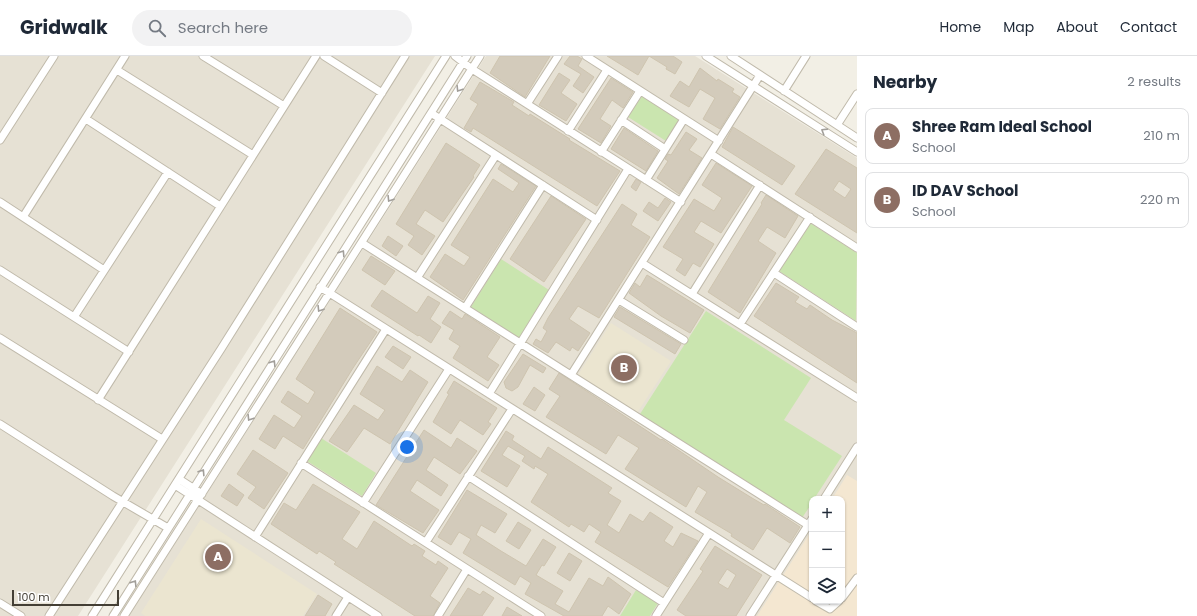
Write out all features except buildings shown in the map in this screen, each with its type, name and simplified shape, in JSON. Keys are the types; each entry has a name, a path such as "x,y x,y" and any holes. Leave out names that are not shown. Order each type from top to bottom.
{"street":[{"path":"0,140 54,56"},
{"path":"24,217 125,56"},
{"path":"203,56 284,106"},
{"path":"98,400 316,56"},
{"path":"324,56 382,93"},
{"path":"49,616 221,349 405,56"},
{"path":"92,616 446,56"},
{"path":"455,56 465,59 472,69 681,202"},
{"path":"124,616 480,56"},
{"path":"526,104 558,56"},
{"path":"586,56 719,141"},
{"path":"706,56 857,152"},
{"path":"730,56 857,138"},
{"path":"784,90 806,56"},
{"path":"113,616 465,59"},
{"path":"117,70 252,155"},
{"path":"568,131 607,70"},
{"path":"571,376 754,87 760,75"},
{"path":"601,152 640,91"},
{"path":"837,125 857,94"},
{"path":"431,113 597,220"},
{"path":"86,119 220,206"},
{"path":"646,180 684,119"},
{"path":"621,120 665,149"},
{"path":"711,154 857,248"},
{"path":"417,278 496,155"},
{"path":"489,394 628,169"},
{"path":"74,317 168,172"},
{"path":"465,308 543,185"},
{"path":"692,294 760,185"},
{"path":"0,202 104,270"},
{"path":"740,324 810,217"},
{"path":"362,243 571,376 809,521"},
{"path":"642,263 857,398"},
{"path":"0,270 129,352"},
{"path":"774,273 857,326"},
{"path":"320,288 809,596"},
{"path":"619,300 684,340"},
{"path":"255,537 386,329"},
{"path":"0,338 162,439"},
{"path":"363,503 449,369"},
{"path":"426,542 512,409"},
{"path":"0,424 122,501 168,528"},
{"path":"826,496 857,447"},
{"path":"301,463 541,616"},
{"path":"468,476 664,603"},
{"path":"177,482 191,491 202,494"},
{"path":"191,491 198,501 378,616"},
{"path":"750,616 809,524"},
{"path":"656,616 709,533"},
{"path":"438,616 467,569"},
{"path":"845,594 857,578"},
{"path":"336,616 348,597"},
{"path":"0,602 21,616"},
{"path":"822,604 830,608 835,604"}],"shaded area":[{"path":"0,56 435,56 78,616 0,616"},
{"path":"486,56 695,56 857,158 857,616 129,616"},
{"path":"611,323 671,361 637,413 578,375"},
{"path":"847,475 857,481 857,616 757,616 809,535 809,604 845,604 845,496 834,496"},
{"path":"201,519 317,594 303,616 145,616 141,613"}],"green space":[{"path":"642,96 680,119 666,141 628,117"},
{"path":"810,223 857,253 856,321 779,271"},
{"path":"501,259 549,290 519,338 471,307"},
{"path":"706,311 811,378 784,420 842,456 816,496 809,496 809,508 802,518 640,414"},
{"path":"321,438 376,473 362,496 307,461"},
{"path":"636,590 658,603 650,616 620,616"}],"place":[{"name":"ID DAV School","path":"624,368"},
{"name":"Shree Ram Ideal School","path":"218,557"}]}
